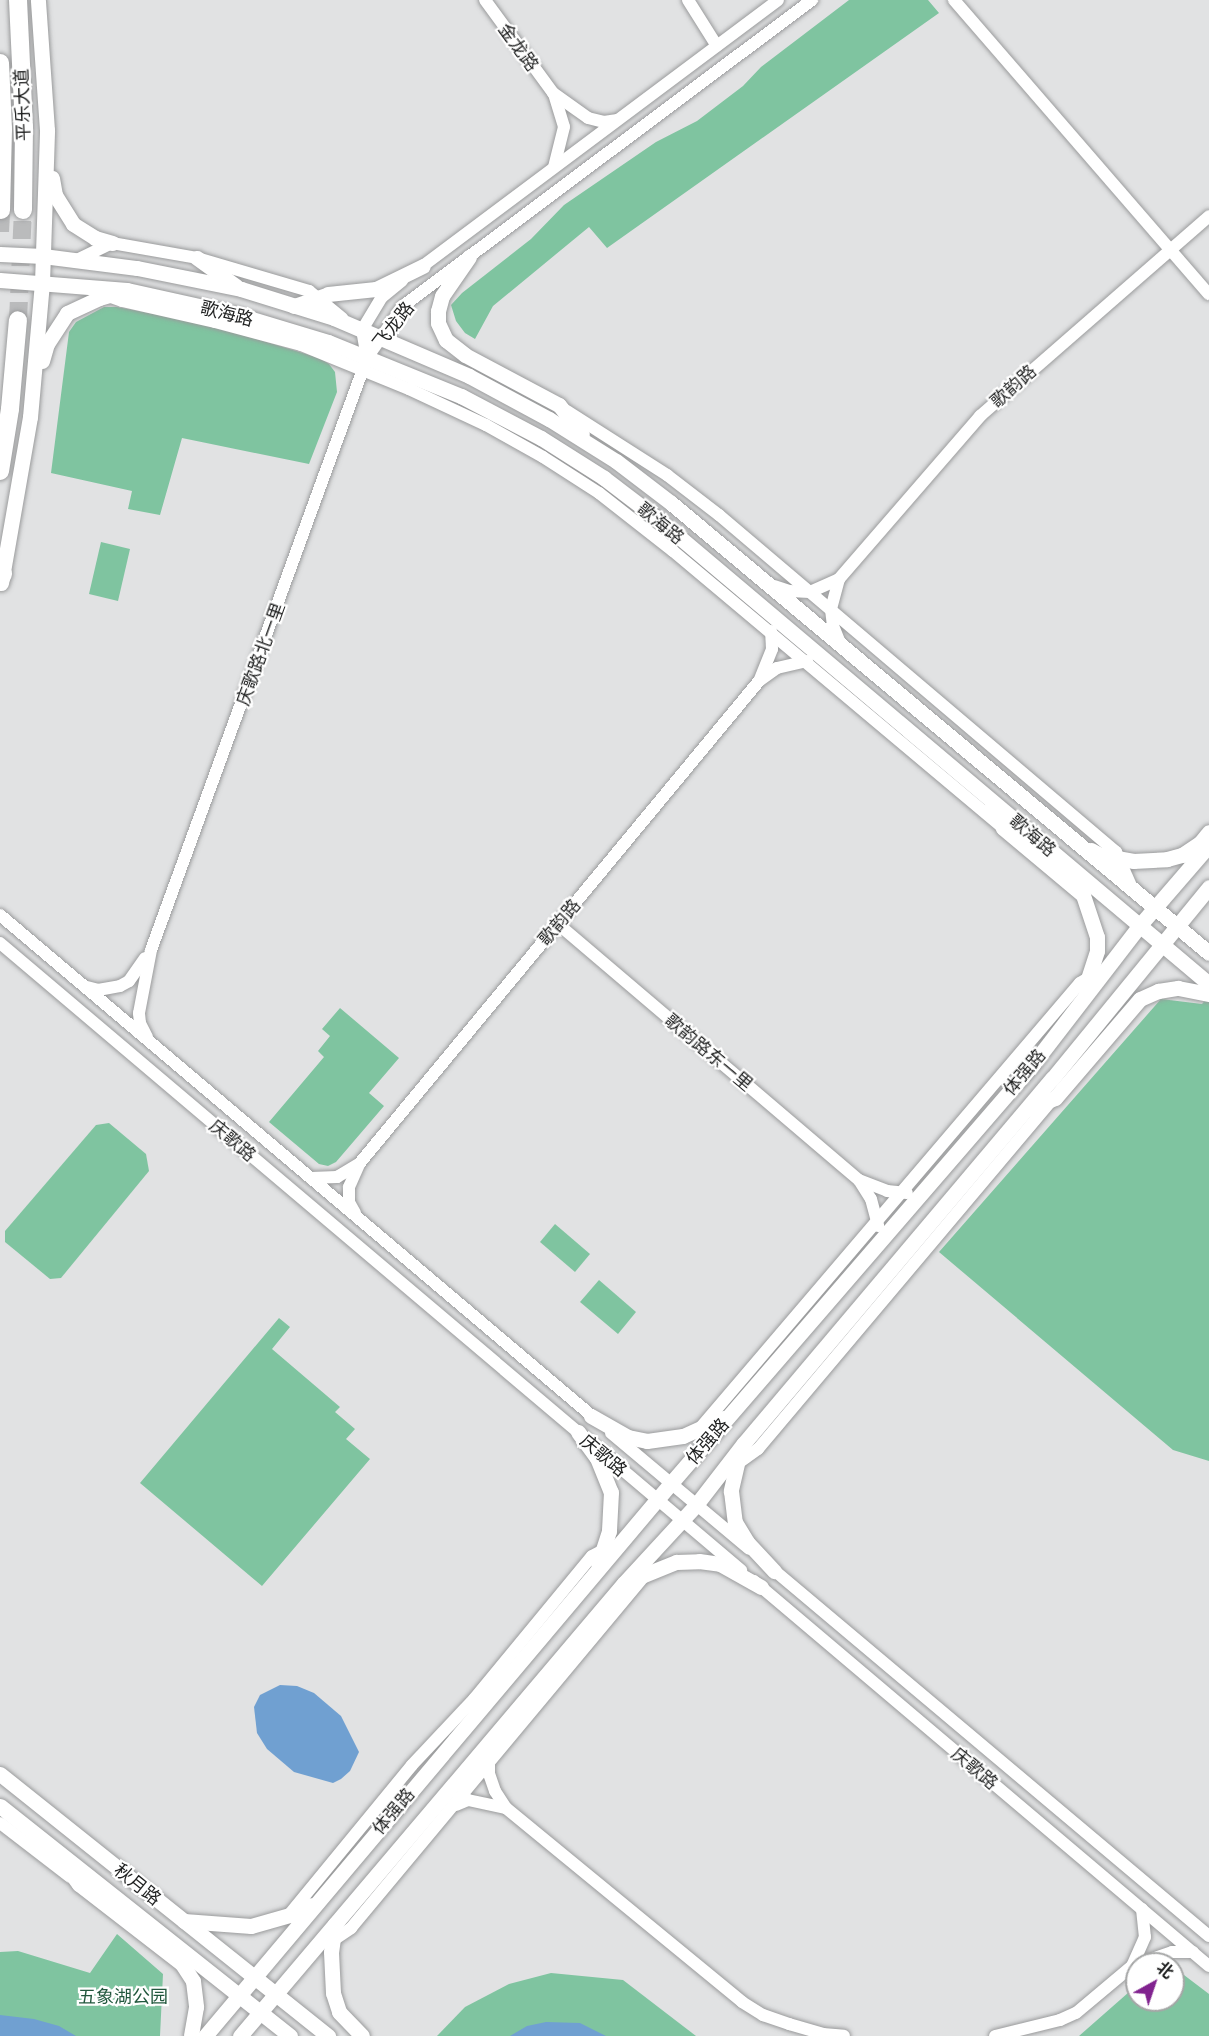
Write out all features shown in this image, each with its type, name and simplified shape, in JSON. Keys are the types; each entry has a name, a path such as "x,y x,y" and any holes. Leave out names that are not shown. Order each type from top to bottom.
{"highway":[{"name":"平乐大道","path":"18,0 24,127 23,210"},
{"name":"平乐大道","path":"0,63 3,129 1,210"},
{"path":"0,471 10,409 18,320"}],"main road":[{"path":"30,417 44,256 46,141 38,0"},
{"path":"46,141 55,195 64,212 84,232 112,243"},
{"name":"歌海路","path":"0,254 44,256 137,268 241,289 356,327 469,376 549,418 671,503 1209,953"},
{"path":"469,257 442,296 438,323 446,340 465,356 559,405 592,446"},
{"path":"196,258 241,289"},
{"path":"294,306 317,298 376,290 423,266"},
{"name":"歌海路","path":"0,280 127,290 235,314 328,342 364,364 461,396 541,438 604,478 640,506 1205,981"},
{"path":"1,580 30,417 46,344 67,313 127,290"},
{"path":"990,799 1003,828 1083,895 1094,920 1097,951 1077,1006"},
{"path":"1074,840 1100,855 1151,861 1182,855 1200,843 1209,832"},
{"name":"体强路","path":"205,2036 253,1976 657,1499 1033,1064 1140,925 1209,845"},
{"name":"体强路","path":"240,2036 624,1583 696,1505 744,1443 1206,893"},
{"path":"1025,1110 1055,1098 1140,999 1158,991 1178,988 1209,993"},
{"path":"591,1416 628,1437 647,1441 664,1440 699,1430 730,1414"},
{"path":"578,1432 597,1458 611,1492 612,1517 594,1574"},
{"path":"744,1443 735,1466 731,1505 735,1522 747,1542 774,1571"},
{"path":"624,1583 676,1562 699,1561 720,1564 761,1587"},
{"name":"秋月路","path":"0,1774 328,2036"},
{"name":"秋月路","path":"0,1806 290,2036"},
{"path":"37,1836 52,1816"},
{"path":"52,1848 79,1884 182,1964 193,1981 196,2007 191,2036"},
{"path":"184,1921 251,1926 287,1916 316,1902"},
{"path":"335,1923 332,1941 333,1993 339,2012 362,2036"}],"street":[{"name":"金龙路","path":"485,0 553,93 588,118 604,122 618,120"},
{"path":"688,0 717,46"},
{"name":"飞龙路","path":"364,364 356,327 382,297 778,0"},
{"name":"飞龙路","path":"364,364 404,306 812,0"},
{"path":"954,0 1209,294"},
{"name":"金龙路","path":"553,93 564,128 554,168"},
{"name":"歌韵路","path":"839,579 981,416 1209,216"},
{"path":"77,260 112,243 196,258 309,291 356,327"},
{"path":"85,286 108,296 300,345 364,364 486,424 543,457 623,511 1003,828"},
{"name":"庆歌路北一里","path":"151,1043 140,1023 139,1013 151,950 364,364"},
{"path":"559,405 676,482 831,609 1116,852 1133,889"},
{"path":"766,583 789,591 810,592 839,579"},
{"path":"839,579 831,609 833,626 840,646"},
{"path":"753,599 768,622 773,636"},
{"name":"歌韵路","path":"759,681 768,661 773,636"},
{"name":"歌韵路","path":"311,1178 337,1177 359,1164 759,681 777,668 804,662 829,663"},
{"name":"庆歌路","path":"0,915 774,1571 1209,1936"},
{"name":"歌韵路东一里","path":"558,924 859,1180 871,1199 879,1241"},
{"name":"庆歌路","path":"0,943 1209,1966"},
{"name":"庆歌路北一里","path":"84,986 98,990 120,986 138,970 151,950"},
{"path":"699,1430 1080,983 1111,963"},
{"path":"1205,981 1209,993"},
{"path":"716,1481 758,1449 1055,1098"},
{"name":"歌韵路","path":"359,1164 348,1195 351,1207 360,1220"},
{"name":"歌韵路东一里","path":"859,1180 887,1191 922,1192"},
{"path":"528,1390 542,1374"},
{"path":"287,1916 411,1765 474,1699 592,1556 625,1538"},
{"path":"305,1959 351,1928 646,1574"},
{"path":"489,1763 489,1774 495,1791 506,1808 742,2002 764,2015 789,2024 823,2034 844,2036"},
{"path":"454,1806 468,1800 506,1808"},
{"path":"0,1823 79,1884"},
{"path":"1138,1952 1145,1937 1142,1909"},
{"path":"1185,1952 1193,1952"},
{"path":"995,2036 1060,2020 1076,2013 1125,1972"}],"green space":[{"path":"849,0 928,0 939,13 607,248 589,227 493,306 475,339 465,333 456,321 451,305 462,293 531,239 564,205 656,142 697,121 743,86 761,67"},
{"path":"104,307 117,307 207,324 319,358 329,364 335,372 337,392 309,464 182,438 160,515 128,509 132,491 51,473 69,332 76,322"},
{"path":"101,542 130,549 118,601 89,594"},
{"path":"1209,996 1209,1461 1173,1450 939,1252 1161,999 1202,1004"},
{"path":"340,1008 399,1058 369,1093 384,1106 336,1162 328,1166 319,1164 269,1122 324,1057 318,1051 330,1036 322,1029"},
{"path":"109,1123 146,1154 149,1171 61,1278 50,1279 5,1242 5,1231 96,1125"},
{"path":"555,1224 590,1254 575,1272 540,1242"},
{"path":"599,1280 636,1312 618,1334 580,1302"},
{"path":"279,1318 290,1327 272,1349 340,1407 335,1412 355,1429 346,1439 370,1459 262,1586 140,1483"},
{"name":"五象湖公园","path":"117,1934 163,1974 160,2036 0,2036 0,1952 18,1951 90,1973"},
{"path":"551,1973 623,1980 696,2036 437,2036 465,2007 509,1984"},
{"path":"1185,1976 1209,1994 1209,2036 1079,2036 1125,1996 1125,2012 1185,2012"}],"water":[{"path":"280,1685 297,1686 314,1693 341,1716 359,1752 350,1771 341,1779 333,1783 294,1772 267,1749 257,1733 254,1707 260,1695"},
{"path":"0,2015 34,2019 59,2026 76,2036 0,2036"},
{"path":"546,2022 580,2023 606,2036 510,2036 527,2026"}],"tunnel":[{"path":"0,232 1,210"},
{"path":"18,320 23,210"}]}
